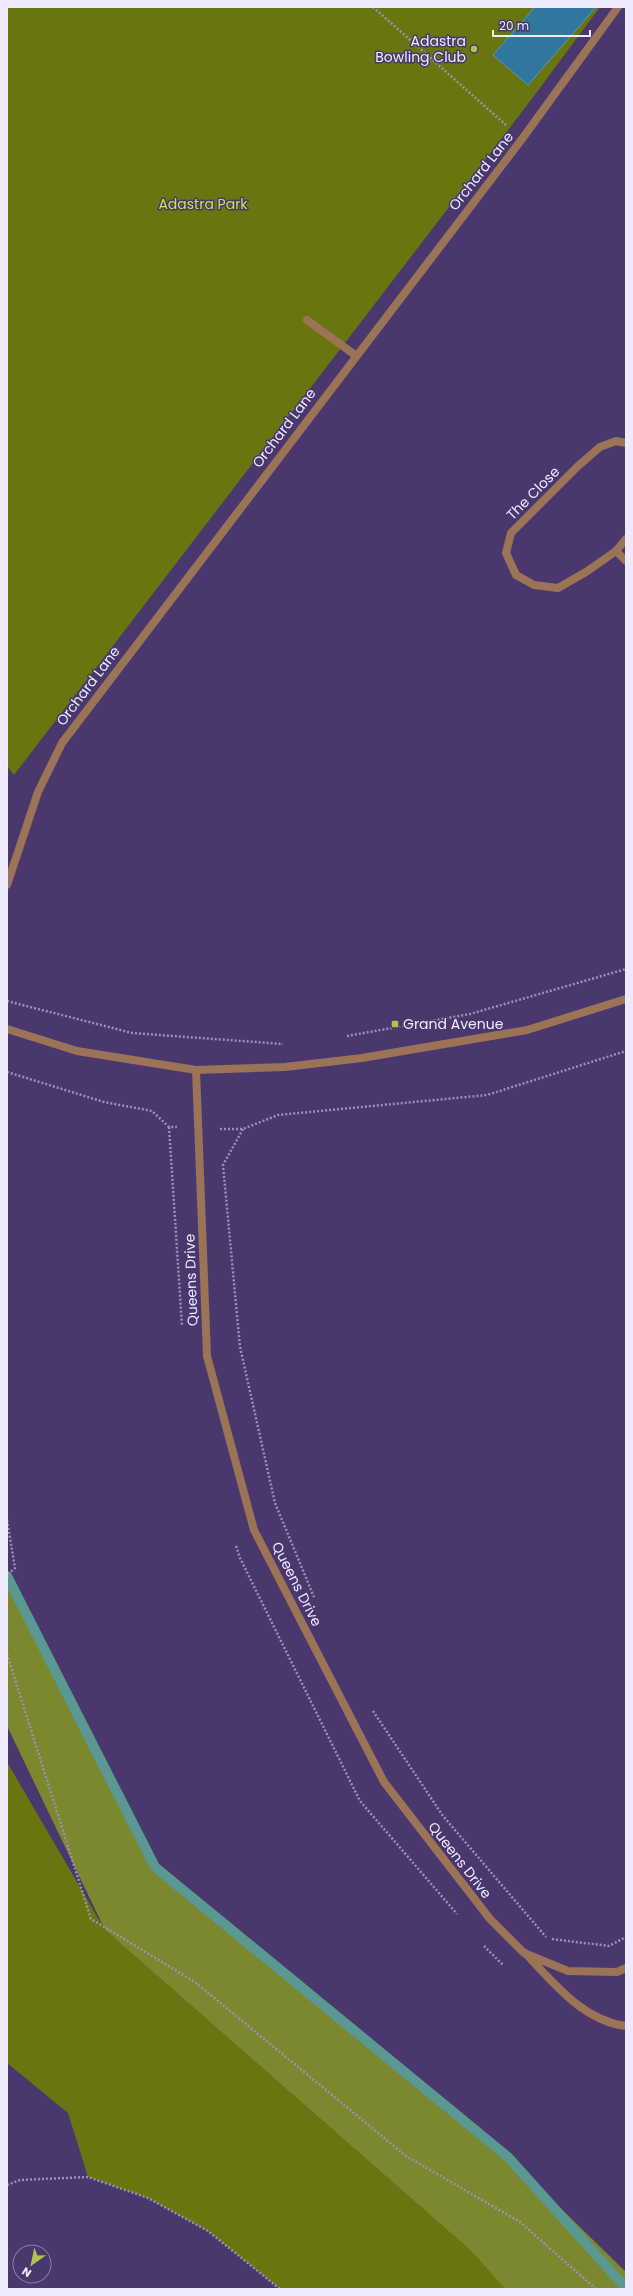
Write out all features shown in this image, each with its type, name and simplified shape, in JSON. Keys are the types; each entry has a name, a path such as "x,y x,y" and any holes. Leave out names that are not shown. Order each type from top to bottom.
{"street":[{"name":"Orchard Lane","path":"7,885 38,792 62,743 355,355 522,139 618,7"},
{"path":"307,320 355,355"},
{"name":"The Close","path":"626,443 616,441 600,447 578,466 510,533 506,553 516,576 534,585 558,588 586,572 616,551 626,539"},
{"path":"616,551 626,561"},
{"path":"7,1029 77,1051 196,1070 285,1066 377,1055 527,1030 626,999"},
{"name":"Queens Drive","path":"196,1070 207,1356 254,1530 384,1782 490,1919 524,1953 568,1971 617,1972 626,1968"},
{"path":"524,1953 565,1994 587,2011 614,2024 626,2026"}],"path":[{"path":"373,7 522,139"},
{"path":"346,1037 470,1014 626,969"},
{"path":"7,1001 132,1033 291,1044"},
{"path":"7,1072 104,1102 152,1111 169,1127 243,1129 278,1115 486,1095 626,1051"},
{"path":"243,1129 223,1164 240,1347 275,1503 315,1599"},
{"path":"7,1520 15,1568 7,1575"},
{"path":"7,1654 91,1920 195,1982 406,2156 520,2222 596,2289"},
{"path":"369,1704 443,1816 547,1939 609,1946 626,1936"},
{"path":"7,2185 20,2180 88,2177 148,2198 208,2231 280,2289"}],"green space":[{"name":"Adastra Park","path":"7,7 600,7 531,100 14,775 7,766"},
{"path":"7,1576 155,1867 508,2157 626,2272 626,2289 505,2289 470,2250 105,1930 7,1726"},
{"path":"7,1762 105,1930 470,2250 505,2289 280,2289 208,2231 148,2198 88,2177 68,2113 7,2063"}],"building":[{"name":"Adastra Bowling Club","path":"535,7 596,7 528,85 493,55"}],"waterway":[{"path":"7,1576 155,1867 508,2157 626,2288"}],"place":[{"name":"Adastra Bowling Club","path":"474,49"},
{"name":"Grand Avenue","path":"395,1024"}]}
